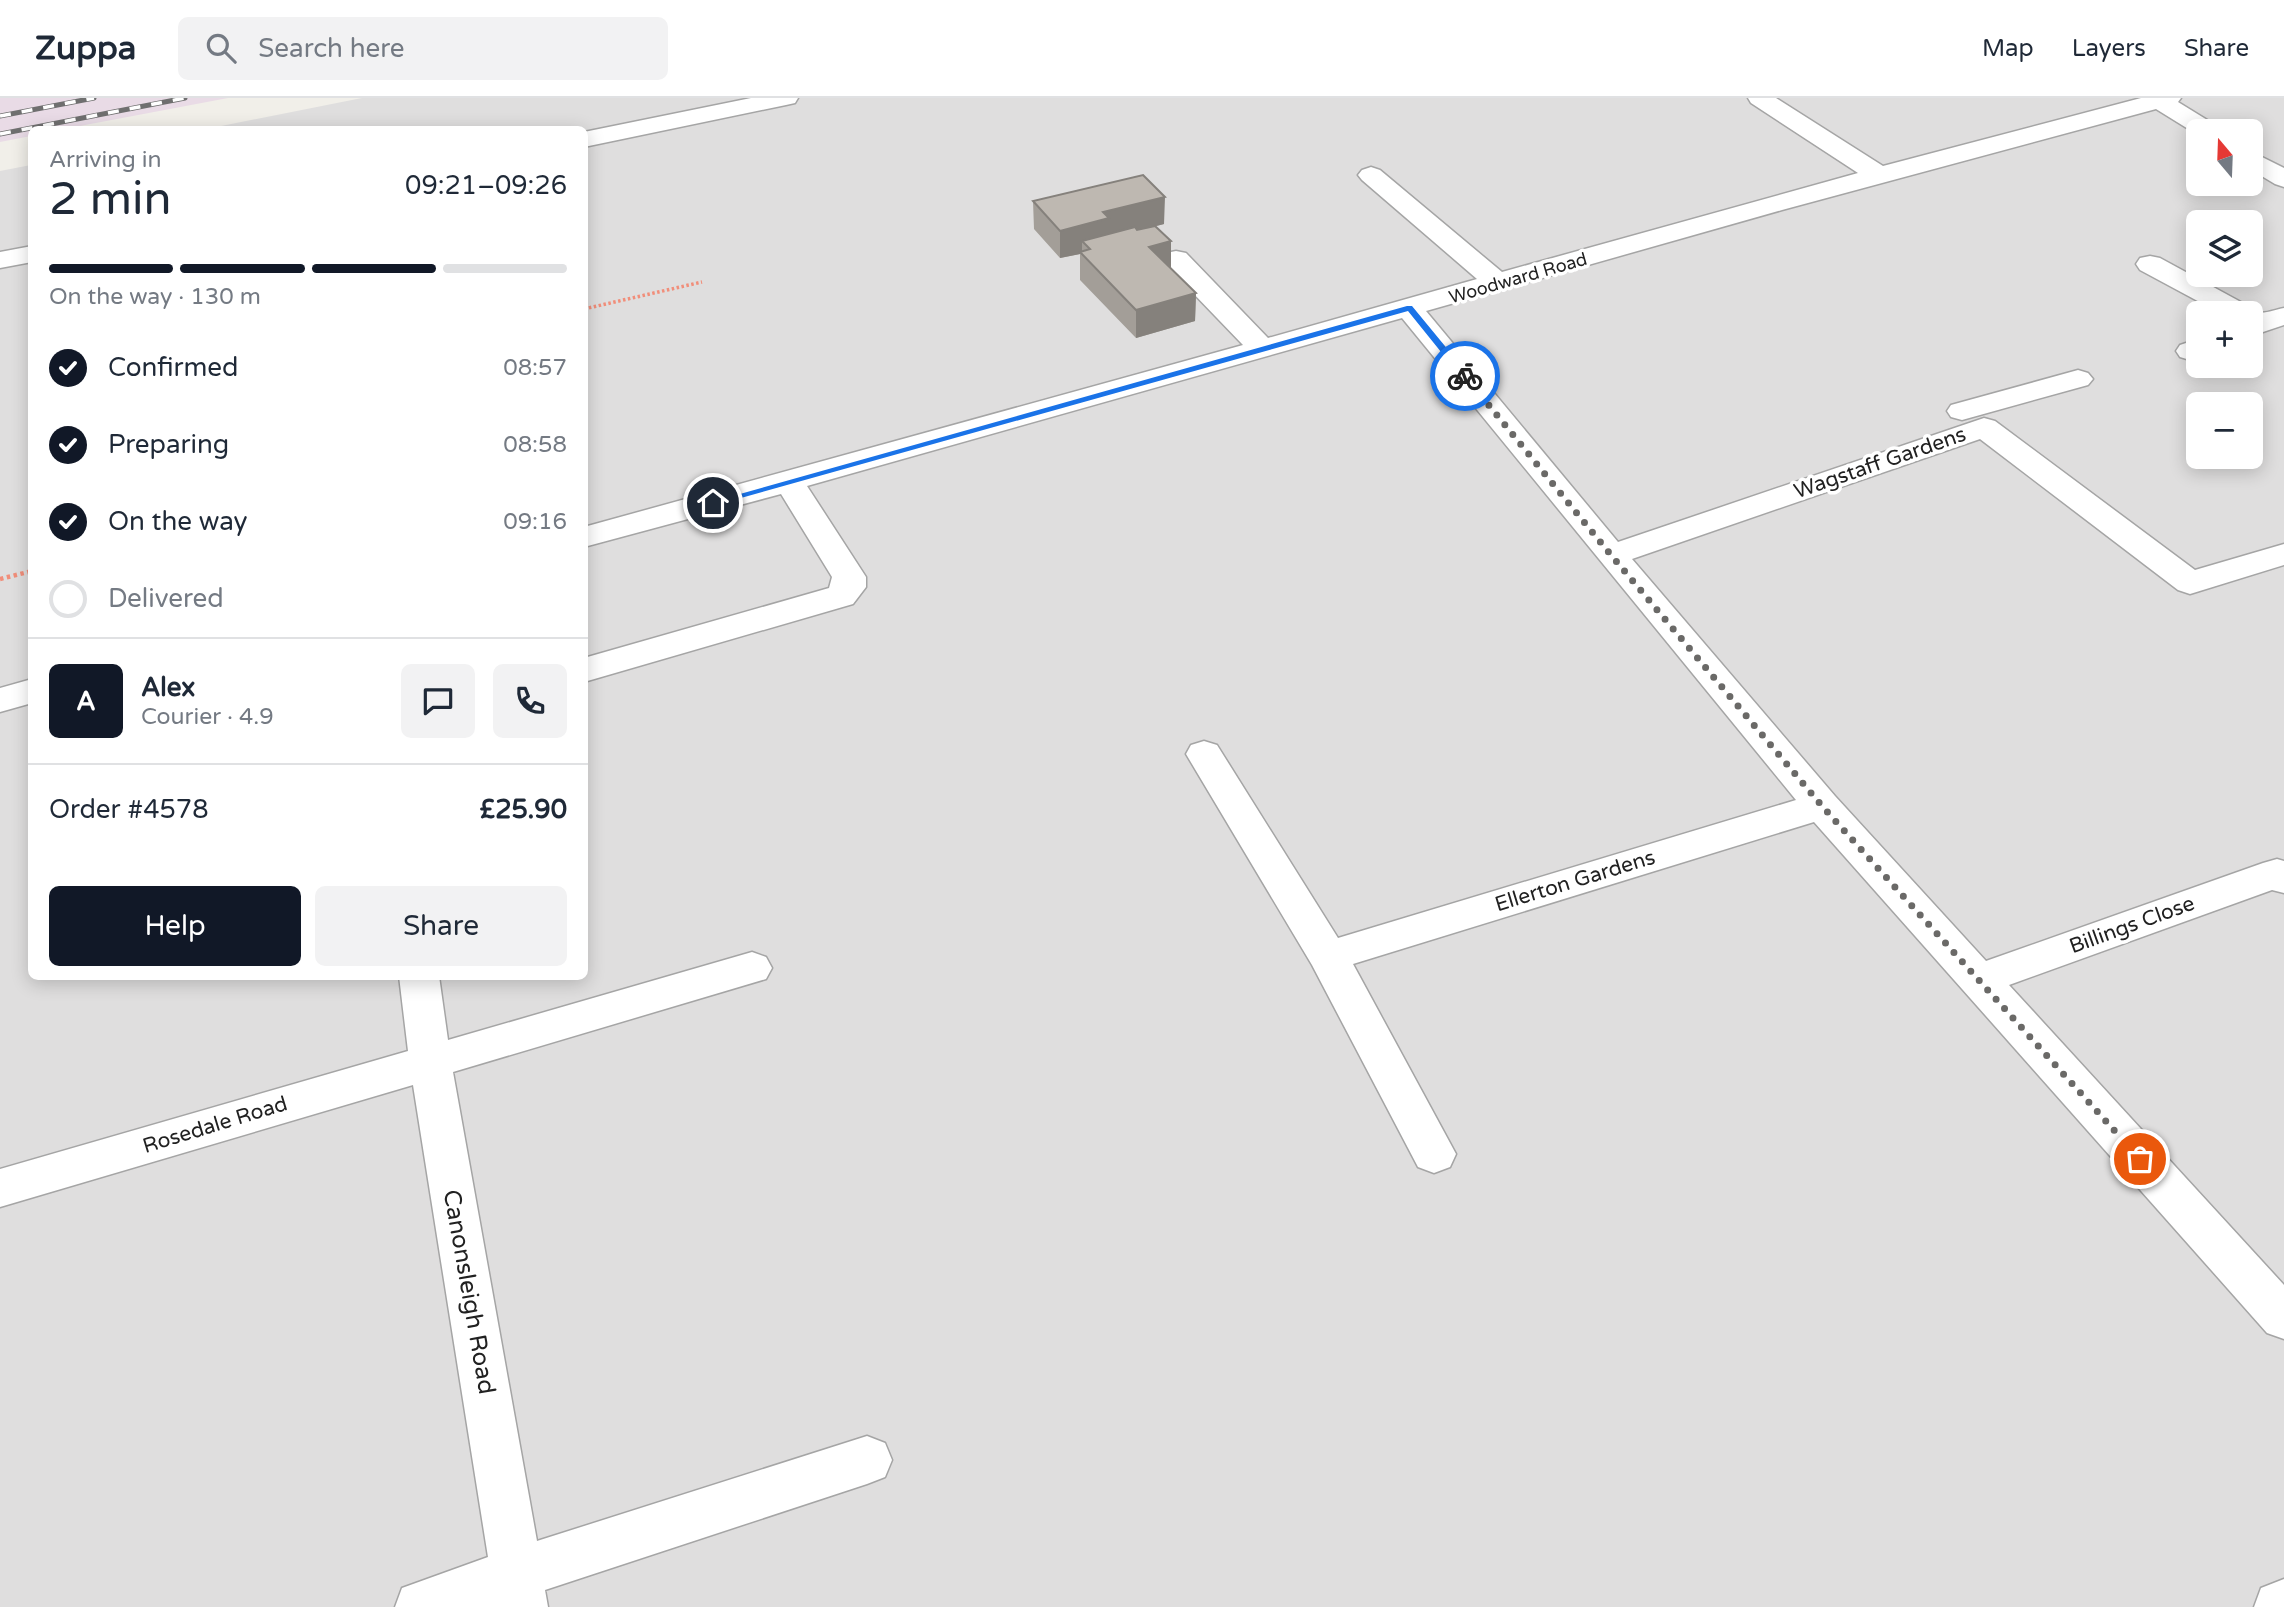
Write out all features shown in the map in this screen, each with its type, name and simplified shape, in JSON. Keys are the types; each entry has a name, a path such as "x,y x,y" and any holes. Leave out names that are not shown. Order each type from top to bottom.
{"street":[{"path":"588,138 786,98"},
{"path":"1760,98 1880,176"},
{"path":"2161,99 2190,119"},
{"name":"Woodward Road","path":"588,536 789,483 1262,348 2161,99"},
{"path":"2263,166 2284,179"},
{"path":"1371,175 1499,283"},
{"path":"0,260 28,255"},
{"path":"1176,259 1262,348"},
{"path":"2150,264 2221,301"},
{"path":"1409,308 1611,555 1822,806 2284,1318"},
{"path":"1967,414 2078,379"},
{"name":"Wagstaff Gardens","path":"1611,555 1967,414 2190,583 2284,554"},
{"path":"588,669 841,596 849,587 849,577 811,513 789,483"},
{"path":"0,700 28,692"},
{"path":"1204,754 1328,956 1434,1154"},
{"name":"Ellerton Gardens","path":"1328,956 1822,806"},
{"name":"Billings Close","path":"1978,980 2277,873 2284,879"},
{"name":"Rosedale Road","path":"0,1188 752,968"},
{"name":"Canonsleigh Road","path":"420,980 430,1061 519,1590"},
{"path":"421,1607 519,1590 867,1460"}],"path":[{"path":"588,308 702,282"},
{"path":"0,579 28,572"}],"shaded area":[{"path":"0,98 228,98 80,126 28,126 28,137 0,142"},
{"path":"362,98 2284,98 2284,1607 0,1607 0,171 28,166 28,980 588,980 588,126 221,126"}],"building":[{"path":"1143,175 1165,197 1103,212 1109,218 1060,231 1033,201"},
{"path":"1155,226 1171,241 1149,247 1196,293 1136,310 1080,252 1090,249 1082,241 1135,227 1137,230"}],"railway":[{"path":"0,116 94,98"},
{"path":"41,126 185,98"},
{"path":"0,134 28,129"}],"way so far":[{"path":"1465,376 1822,806 2140,1159"}],"route":[{"path":"713,503 1409,308 1465,376"}]}
